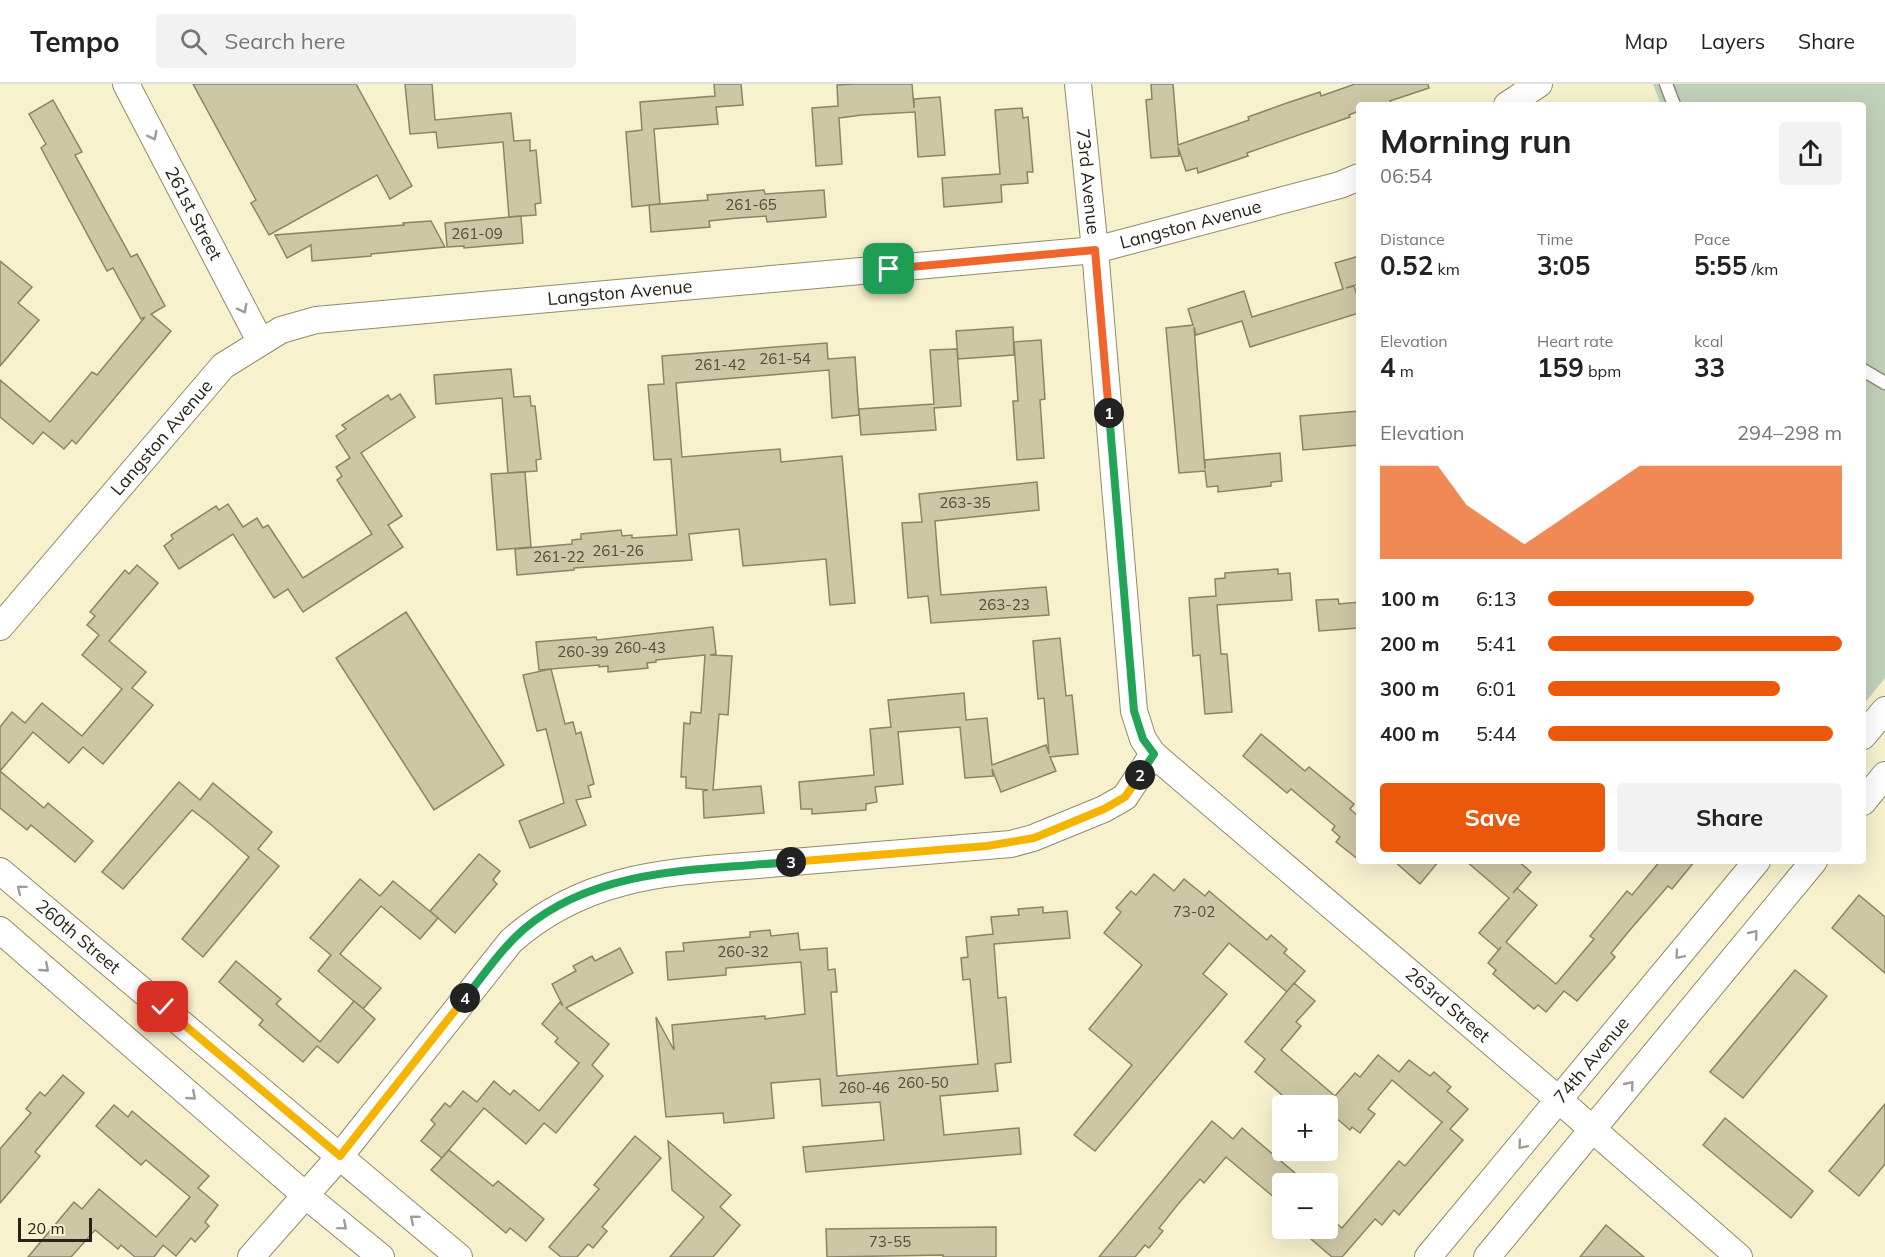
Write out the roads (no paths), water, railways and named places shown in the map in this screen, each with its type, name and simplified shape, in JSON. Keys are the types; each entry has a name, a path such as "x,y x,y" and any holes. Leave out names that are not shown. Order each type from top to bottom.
{"street":[{"name":"261st Street","path":"126,84 260,341"},
{"name":"73rd Avenue","path":"1078,84 1095,250 1134,711 1143,739 1154,754"},
{"path":"1512,102 1539,84"},
{"name":"Langston Avenue","path":"0,627 223,366 281,330 316,320 1095,250 1340,186 1356,178"},
{"path":"1866,732 1885,710"},
{"path":"251,1257 340,1156 511,941 546,914 599,889 655,874 987,846 1034,838 1104,809 1125,797 1154,754"},
{"name":"263rd Street","path":"1154,754 1739,1257"},
{"path":"1866,798 1885,775"},
{"name":"74th Avenue","path":"1428,1257 1755,864"},
{"path":"1487,1257 1812,864"},
{"name":"260th Street","path":"0,871 459,1257"},
{"path":"0,930 305,1195 381,1257"}],"lane":[{"path":"1666,84 1673,102"},
{"path":"1866,372 1885,383"}]}
